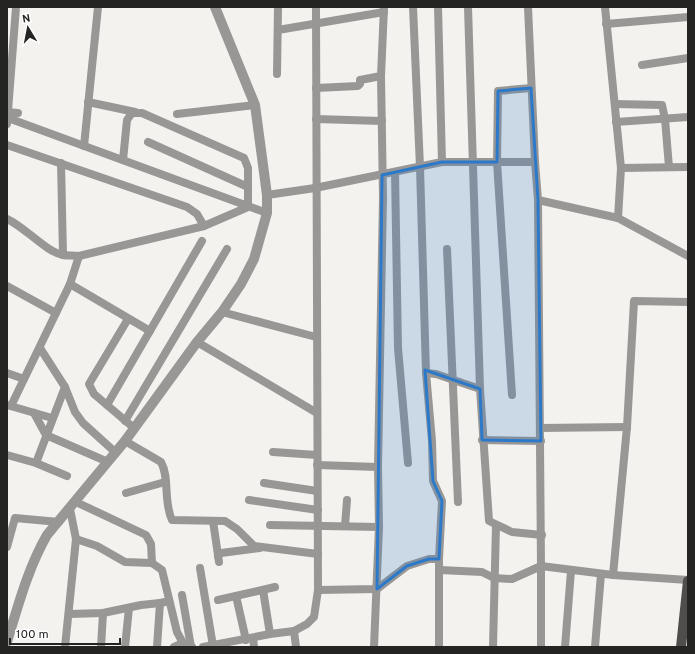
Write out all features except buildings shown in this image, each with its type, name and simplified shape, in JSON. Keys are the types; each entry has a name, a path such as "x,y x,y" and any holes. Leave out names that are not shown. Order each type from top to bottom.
{"main road":[{"path":"681,647 688,580"}],"street":[{"path":"8,117 16,7"},
{"path":"84,146 98,7"},
{"path":"7,642 21,594 47,535 108,462 197,342 222,312 241,284 254,259 266,213 267,195 255,105 215,7"},
{"path":"277,74 278,7"},
{"path":"203,647 270,634 294,631 307,624 314,617 318,590 315,188 316,7"},
{"path":"413,7 420,167 426,373 432,441 433,481 442,501 439,559 439,647"},
{"path":"438,7 442,162"},
{"path":"468,7 482,440 489,521 512,532 542,535"},
{"path":"528,7 538,200 542,535 541,647"},
{"path":"605,7 621,168 618,218"},
{"path":"278,30 316,25 384,10 381,76 383,197 381,383 378,467 379,527 374,647"},
{"path":"606,24 688,16"},
{"path":"642,65 688,58"},
{"path":"316,88 358,86 360,84 360,80 381,76"},
{"path":"512,395 497,162 498,91 531,88"},
{"path":"88,102 142,113 182,129 244,158 248,168 248,207"},
{"path":"615,104 662,105 666,119 669,167"},
{"path":"177,114 255,105"},
{"path":"123,160 127,120 129,116 135,112"},
{"path":"8,117 18,114"},
{"path":"8,117 266,213"},
{"path":"616,122 688,117"},
{"path":"316,119 382,121"},
{"path":"148,142 248,187"},
{"path":"7,145 187,207 197,214 204,226"},
{"path":"267,195 315,188 442,162 535,162"},
{"path":"61,163 62,255"},
{"path":"621,168 688,167"},
{"path":"394,172 398,348 408,463"},
{"path":"538,200 618,218 688,256"},
{"path":"7,219 21,226 52,250 62,255 79,256 204,226 248,207"},
{"path":"107,405 202,241"},
{"path":"448,249 458,502"},
{"path":"125,421 227,250"},
{"path":"52,418 9,406 40,348 70,284 79,256"},
{"path":"70,284 150,331"},
{"path":"7,286 56,313"},
{"path":"613,575 627,428 634,301 687,302 688,293"},
{"path":"222,312 316,337"},
{"path":"128,319 89,384 94,394 125,421 129,434 162,462 167,505 172,520 225,522 231,525 250,544 263,548 318,554"},
{"path":"197,342 317,413"},
{"path":"40,348 65,387 75,412 83,423 115,452"},
{"path":"7,373 24,379"},
{"path":"426,373 436,374 480,390"},
{"path":"36,463 65,387"},
{"path":"34,413 46,435 108,462"},
{"path":"540,428 627,428"},
{"path":"482,440 541,441"},
{"path":"273,452 317,455"},
{"path":"7,455 36,463 67,476"},
{"path":"317,465 378,467"},
{"path":"126,493 164,482"},
{"path":"264,483 317,491"},
{"path":"249,500 318,510"},
{"path":"345,526 347,500"},
{"path":"65,647 76,539 73,505"},
{"path":"73,505 146,535 151,544 152,563"},
{"path":"7,547 15,518 59,522"},
{"path":"213,521 218,559 221,553 263,548"},
{"path":"270,525 379,527"},
{"path":"493,647 496,525"},
{"path":"76,539 97,546 125,562 152,563 162,570 169,601 182,645"},
{"path":"318,590 377,588 407,566 429,559 439,559"},
{"path":"440,570 482,572 494,578 512,579 541,566 601,574 688,580"},
{"path":"200,568 213,646"},
{"path":"565,647 571,571"},
{"path":"595,647 601,574"},
{"path":"218,600 275,587"},
{"path":"263,590 270,634"},
{"path":"174,647 182,645 192,647 182,595"},
{"path":"236,596 249,639 254,647"},
{"path":"68,614 102,613 169,601"},
{"path":"158,647 160,603"},
{"path":"125,647 129,608"},
{"path":"101,647 102,613"},
{"path":"294,631 296,647"}],"highlighted area":[{"path":"531,88 538,200 541,441 482,440 480,389 425,370 433,481 442,501 439,559 429,559 407,566 377,589 382,175 442,162 497,162 498,91"}]}
